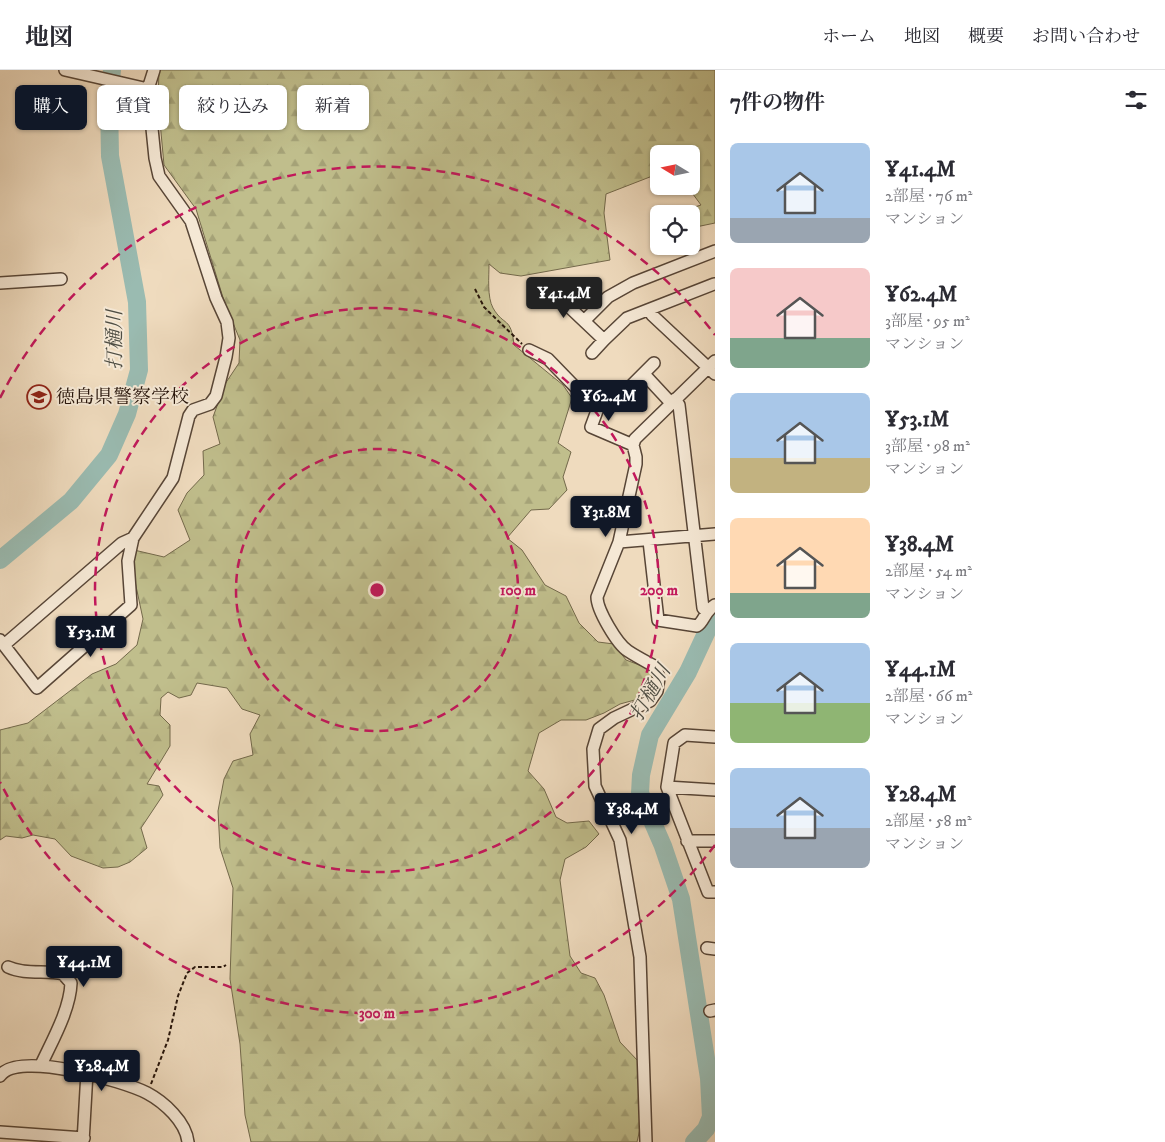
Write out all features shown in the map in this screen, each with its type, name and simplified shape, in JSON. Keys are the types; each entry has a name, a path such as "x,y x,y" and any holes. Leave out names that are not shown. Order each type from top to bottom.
{"street":[{"path":"65,70 133,85"},
{"path":"143,85 154,70"},
{"path":"133,538 122,543 2,642 37,688 131,605 128,561 133,538 173,478 189,416 193,410 210,404 216,396 226,357 227,322 216,298 191,222 159,176 150,130"},
{"path":"586,320 608,297 633,282 715,251"},
{"path":"0,283 61,279"},
{"path":"592,353 627,318 714,285"},
{"path":"547,286 586,320 604,340"},
{"path":"646,1142 640,957 620,840 595,786 593,749 599,729 614,718 650,701 657,691 659,678 656,667 626,650 597,604 597,597 619,542 636,464 633,446 635,439 673,401 713,368 650,310"},
{"path":"528,350 548,359 580,392 601,400 591,427 633,446"},
{"path":"624,393 654,362"},
{"path":"644,374 679,405 703,608 710,608"},
{"path":"619,542 650,541 715,534"},
{"path":"650,541 658,620 697,626 710,608"},
{"path":"715,736 685,735 674,743 668,787 708,892 715,892"},
{"path":"668,787 715,790"},
{"path":"687,841 715,841"},
{"path":"8,966 24,971 63,974 71,983 71,991 41,1065"},
{"path":"0,1076 6,1070 41,1065 87,1072 147,1093 177,1118 187,1134 188,1142"},
{"path":"0,1132 84,1140 87,1072"}],"path":[{"path":"475,290 484,307 528,350"},
{"path":"147,1093 168,1040 178,996 187,973 195,967 223,967 226,965"}],"green space":[{"path":"159,70 715,70 715,223 700,226 701,205 694,195 700,195 700,145 650,145 650,177 606,194 604,213 610,260 521,276 500,273 489,264 491,303 497,314 509,326 514,345 563,385 572,398 558,443 571,452 563,477 567,490 549,509 531,510 507,538 522,550 545,585 566,596 579,623 598,642 614,644 626,660 650,669 654,683 642,698 620,704 586,720 561,720 539,733 528,771 544,789 556,817 567,823 589,821 599,834 586,847 565,859 560,880 570,956 581,973 595,978 604,995 620,1042 638,1061 641,1124 637,1142 251,1142 245,1115 240,1044 230,979 233,888 220,848 218,811 224,779 233,761 253,755 250,734 260,715 242,709 227,688 197,683 191,695 179,698 168,692 161,698 160,715 170,725 170,746 147,784 159,786 163,795 141,828 147,848 130,862 118,867 103,868 71,856 55,839 33,835 22,838 6,836 0,840 0,730 28,723 92,674 116,664 137,645 143,619 133,572 134,550 164,557 190,540 178,510 187,493 204,475 203,451 220,444 213,417 225,384 239,363 240,340 224,301 196,209 164,165 161,130 169,130 169,85 158,85"}],"waterway":[{"name":"打樋川","path":"0,560 71,501 109,455 127,414 139,370 137,302 110,156 109,101 112,70"},
{"name":"打樋川","path":"694,1142 706,1129 711,1117 709,1078 681,899 663,846 640,793 641,775 650,735 688,672 715,614"}],"place":[{"name":"徳島県警察学校","path":"39,397"}]}
